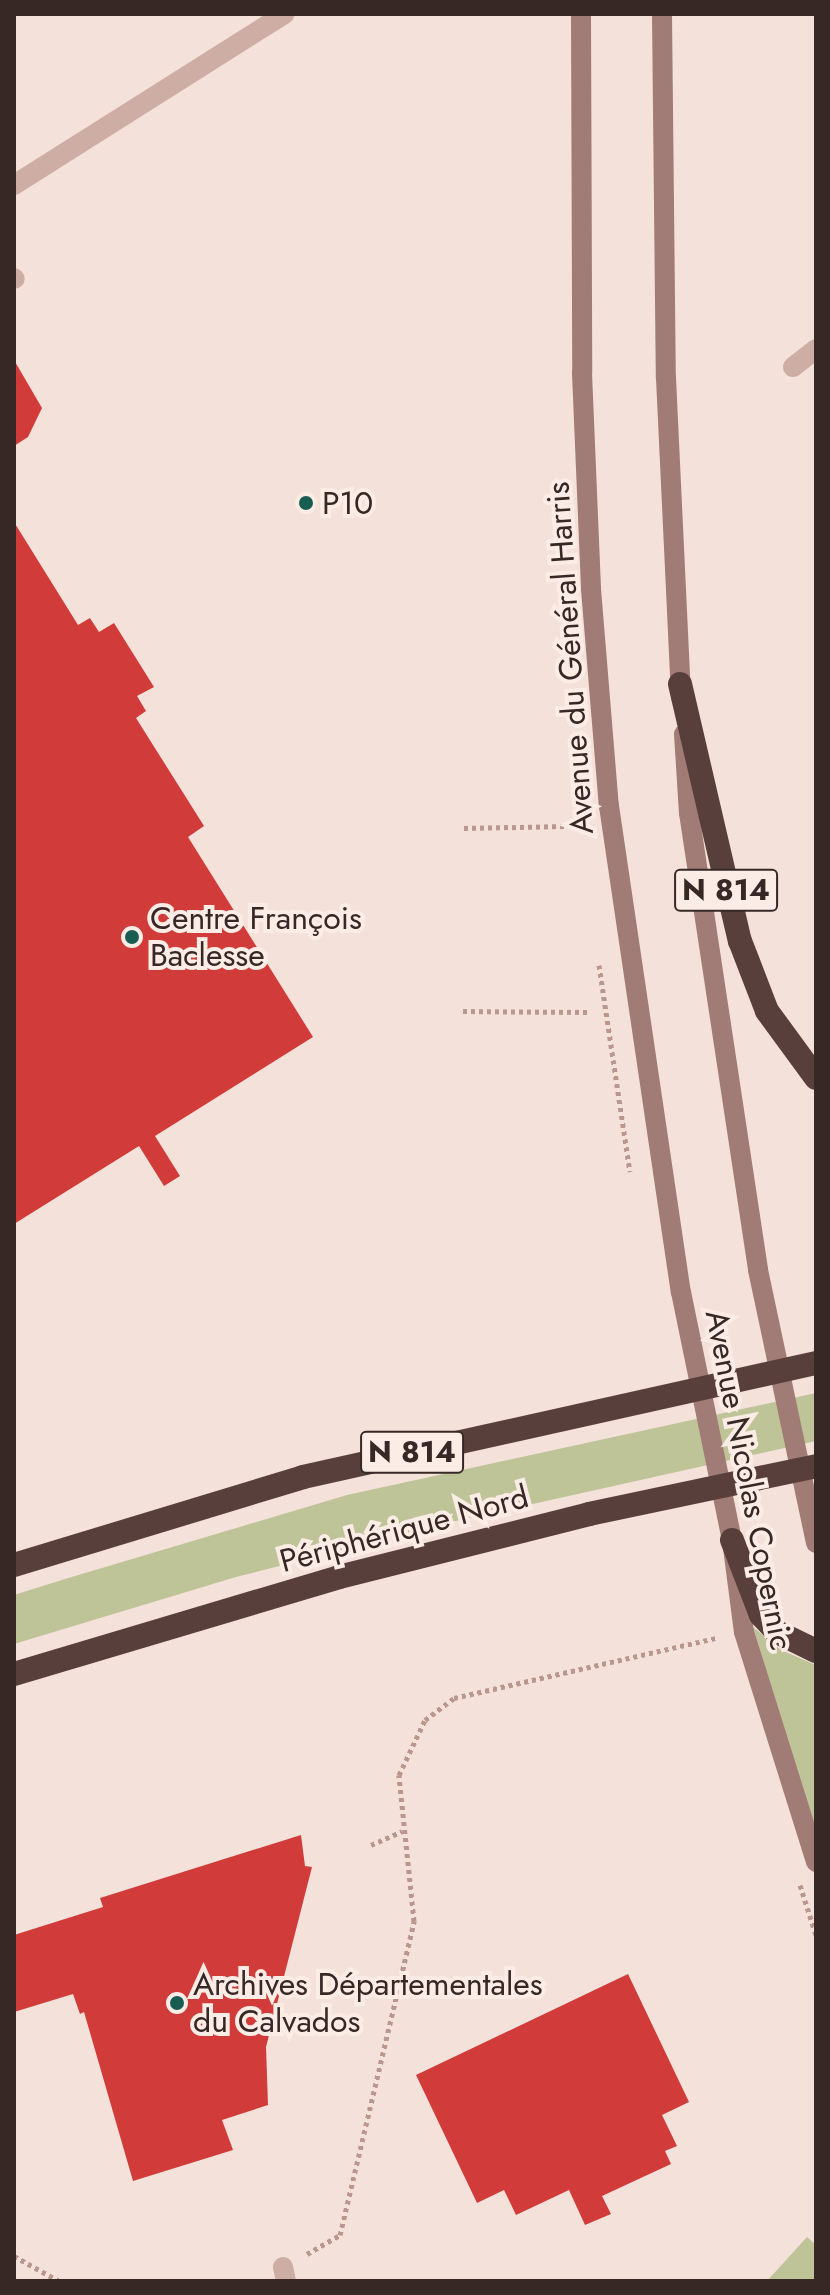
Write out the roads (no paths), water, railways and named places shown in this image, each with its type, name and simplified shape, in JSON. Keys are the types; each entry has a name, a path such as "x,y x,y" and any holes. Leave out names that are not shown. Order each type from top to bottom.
{"highway":[{"name":"N 814","path":"680,684 740,941 767,1011 816,1078"},
{"name":"N 814","path":"14,1565 303,1477 816,1363"},
{"name":"Périphérique Nord","path":"14,1674 354,1573 589,1514 816,1466"},
{"path":"732,1540 742,1582 761,1615 777,1632 816,1651"}],"main road":[{"name":"Avenue du Général Harris","path":"581,14 582,373 591,589 609,806 681,1292"},
{"path":"662,14 666,378 680,684"},
{"name":"Avenue Nicolas Copernic","path":"680,684 689,813 758,1270 816,1543"},
{"name":"Avenue Nicolas Copernic","path":"681,1292 732,1540"},
{"name":"Avenue Nicolas Copernic","path":"742,1582 757,1679 816,1862"}],"street":[{"path":"14,185 285,14"},
{"path":"793,367 816,349"}],"place":[{"name":"P10","path":"306,503"},
{"name":"Centre François Baclesse","path":"132,937"},
{"name":"Archives Départementales du Calvados","path":"177,2003"}]}
